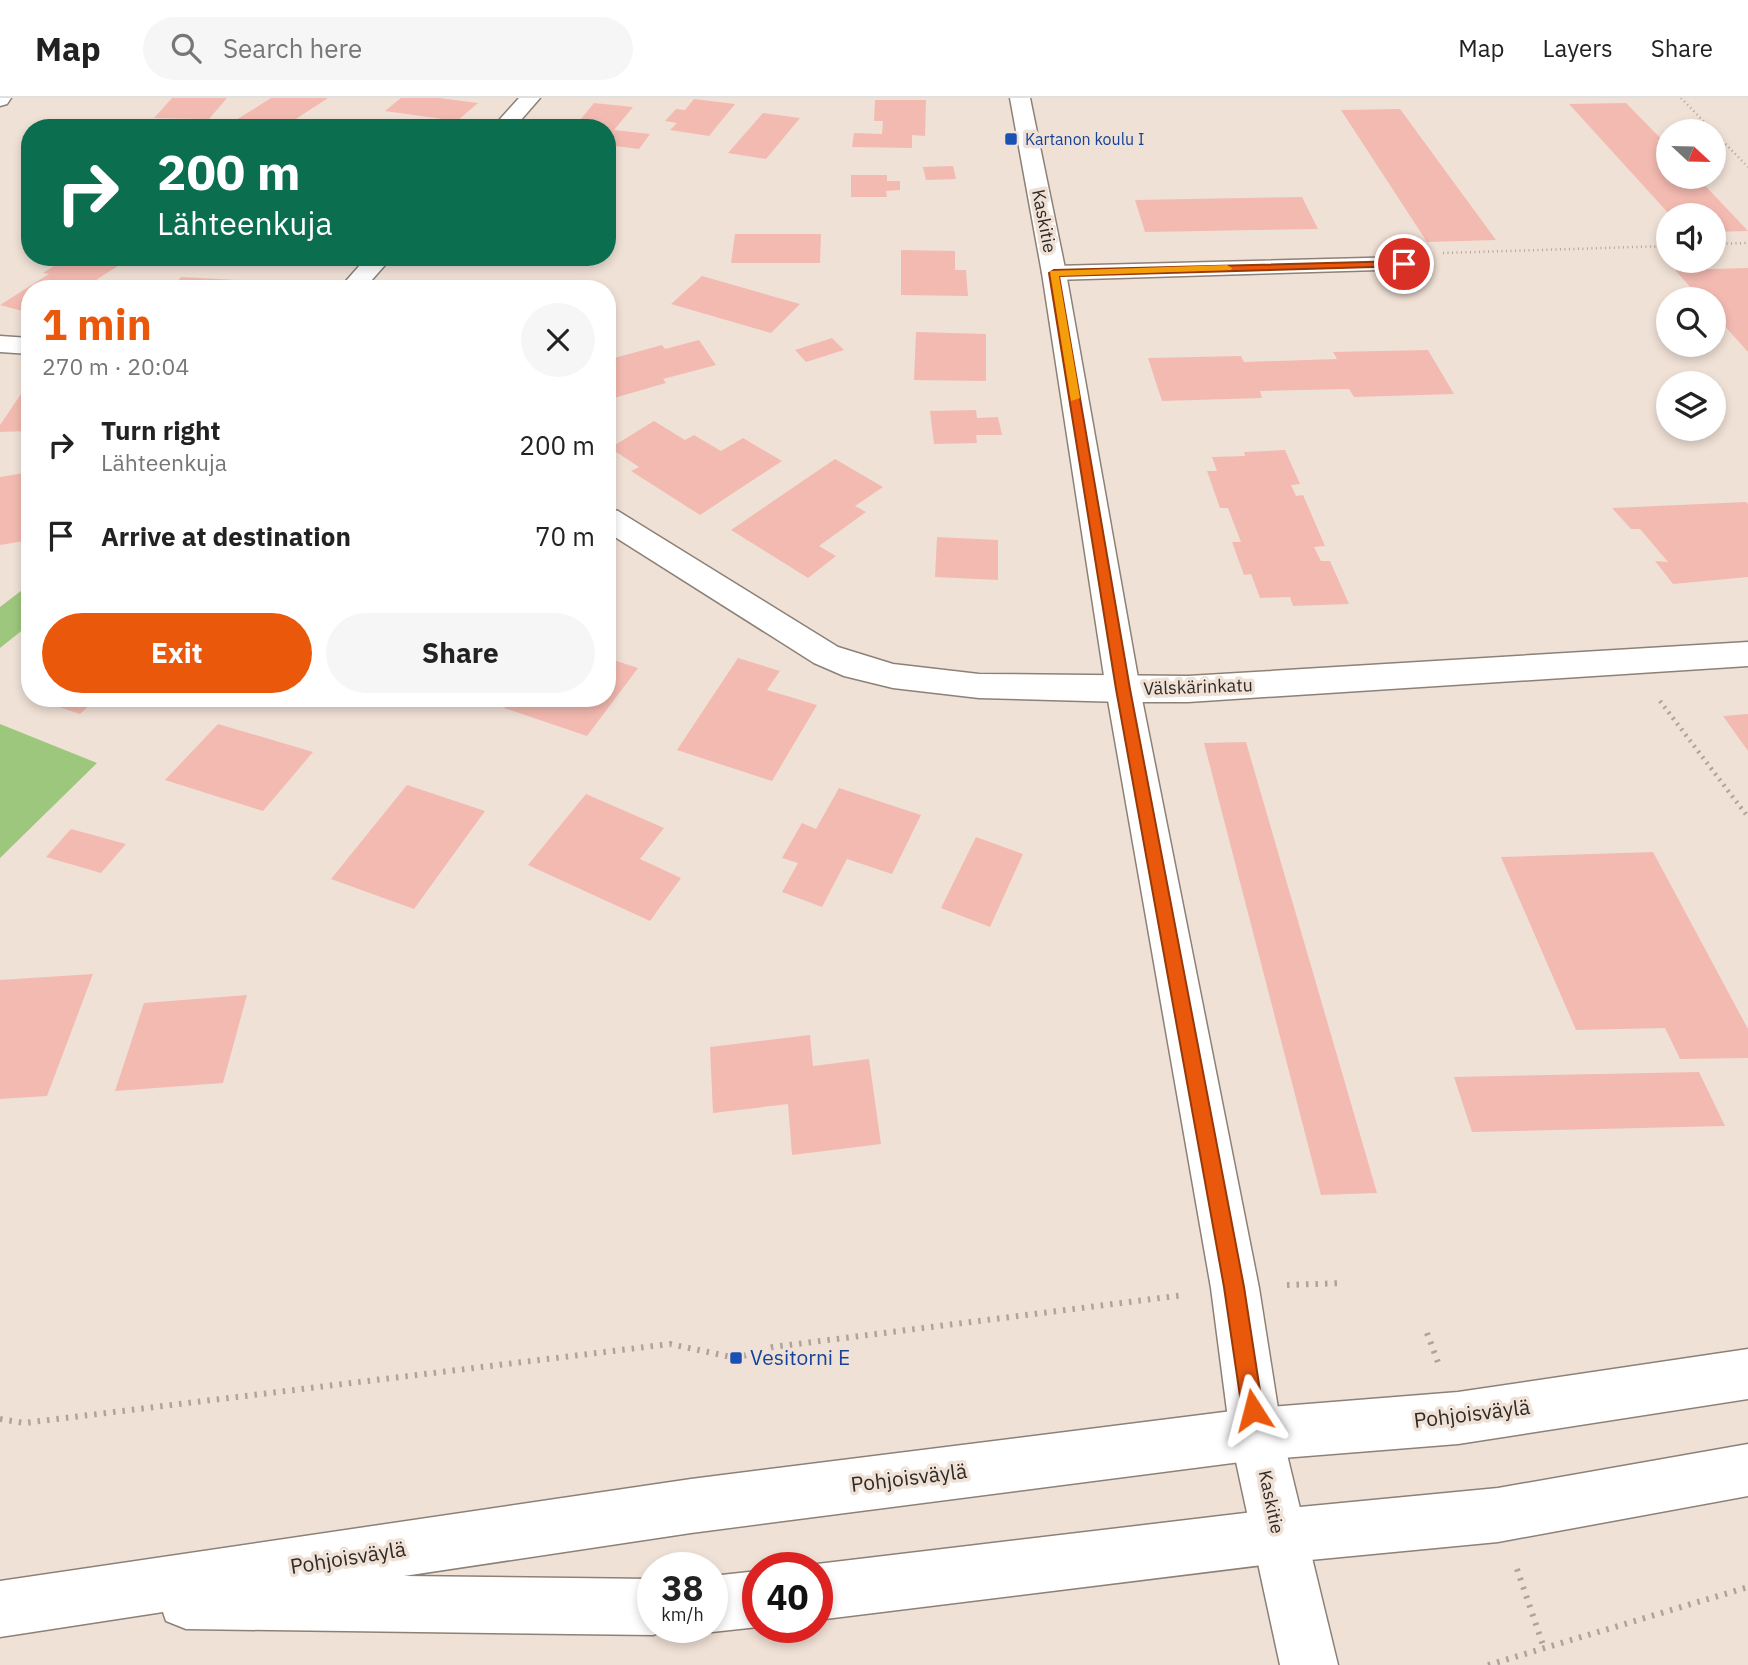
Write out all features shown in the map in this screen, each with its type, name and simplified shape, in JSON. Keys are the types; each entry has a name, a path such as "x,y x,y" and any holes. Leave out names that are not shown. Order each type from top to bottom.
{"street":[{"path":"510,119 530,98"},
{"name":"Kaskitie","path":"1020,98 1054,273 1123,689 1234,1287 1256,1434 1309,1665"},
{"path":"1054,273 1404,264"},
{"path":"359,280 372,266"},
{"path":"0,344 21,345"},
{"name":"Välskärinkatu","path":"616,524 826,655 856,667 893,676 979,686 1188,689 1748,654"},
{"name":"Pohjoisväylä","path":"0,1609 691,1506 1256,1434 1458,1418 1748,1374"},
{"path":"833,1590 1279,1536 1498,1515 1748,1470"},
{"name":"Pohjoisväylä","path":"72,1600 637,1607"}],"path":[{"path":"1681,98 1701,119"},
{"path":"1726,144 1748,167"},
{"path":"1726,244 1748,243"},
{"path":"1404,264 1414,254 1656,246"},
{"path":"1660,700 1748,817"},
{"path":"0,1419 24,1423 670,1344 736,1358 773,1347 1127,1303"},
{"path":"1516,1566 1544,1648"},
{"path":"1488,1665 1748,1587"}],"green space":[{"path":"21,591 21,631 0,648 0,607"},
{"path":"0,724 97,763 0,858"}],"building":[{"path":"172,98 227,98 209,119 154,118"},
{"path":"271,98 328,98 296,119 237,119"},
{"path":"401,98 439,98 478,103 459,119 385,111"},
{"path":"694,99 735,104 709,136 670,130 677,123 665,121 676,109 685,110"},
{"path":"875,100 926,100 925,136 912,135 912,148 852,147 854,133 882,134 883,121 874,121"},
{"path":"594,103 633,107 616,128 616,119 581,119"},
{"path":"1626,103 1656,134 1656,189 1708,189 1722,203 1659,203 1569,104"},
{"path":"1400,109 1496,240 1427,242 1341,110"},
{"path":"763,113 800,118 766,159 728,153"},
{"path":"616,130 650,134 639,149 616,146"},
{"path":"953,166 956,179 926,180 923,167"},
{"path":"851,175 887,175 887,181 900,181 900,190 886,191 887,197 851,197"},
{"path":"1302,197 1318,229 1145,232 1135,200"},
{"path":"1726,208 1748,231 1726,232"},
{"path":"735,234 821,234 820,263 731,263"},
{"path":"901,250 955,251 955,270 966,270 968,296 901,295"},
{"path":"54,266 118,266 96,280 40,280 49,274 43,273"},
{"path":"1748,268 1748,352 1726,327 1726,287 1690,287 1678,273 1726,273 1726,269"},
{"path":"702,276 800,304 771,333 671,304"},
{"path":"181,277 236,280 179,280"},
{"path":"21,292 21,311 0,305"},
{"path":"916,332 986,334 986,381 914,380"},
{"path":"832,338 844,350 806,362 795,350"},
{"path":"699,340 716,365 663,379 666,383 616,397 616,358 662,345 665,349"},
{"path":"1428,350 1454,394 1354,397 1349,389 1260,391 1262,398 1162,401 1148,358 1241,356 1244,362 1337,359 1333,352"},
{"path":"21,394 21,431 0,432 0,425"},
{"path":"976,410 977,418 998,417 1002,435 976,435 977,443 934,444 930,411"},
{"path":"654,421 685,440 694,435 721,451 743,438 782,461 700,515 631,471 639,467 616,452 616,444"},
{"path":"1285,450 1300,484 1291,485 1296,496 1303,495 1325,546 1314,547 1321,561 1330,561 1349,604 1293,606 1290,597 1260,598 1251,574 1244,575 1232,542 1241,542 1228,508 1220,508 1207,471 1217,471 1212,457 1245,456 1244,452"},
{"path":"835,459 883,487 855,506 866,512 819,546 836,556 808,578 731,530"},
{"path":"21,474 21,542 0,545 0,477"},
{"path":"1746,502 1748,577 1673,584 1655,561 1668,562 1640,529 1631,529 1612,508"},
{"path":"937,537 998,540 998,580 935,577"},
{"path":"738,658 780,671 767,690 817,705 772,781 677,750"},
{"path":"616,661 638,668 616,697"},
{"path":"59,707 87,707 80,714"},
{"path":"505,707 609,707 587,736"},
{"path":"1748,714 1748,751 1723,716"},
{"path":"218,724 313,752 263,811 165,780"},
{"path":"1246,742 1377,1193 1321,1195 1204,743"},
{"path":"407,785 485,811 414,909 331,879"},
{"path":"839,788 921,815 892,874 847,859 822,907 782,892 798,863 782,858 802,823 816,829"},
{"path":"586,794 664,828 640,859 681,878 650,921 528,865"},
{"path":"71,829 126,844 101,873 46,857"},
{"path":"976,837 1023,854 990,927 941,908"},
{"path":"1653,852 1748,1029 1748,1058 1680,1059 1665,1028 1576,1030 1501,857"},
{"path":"93,974 47,1096 0,1099 0,980"},
{"path":"247,995 223,1083 115,1091 144,1003"},
{"path":"810,1035 813,1066 869,1059 881,1144 792,1155 788,1104 713,1113 710,1047"},
{"path":"1699,1072 1725,1126 1472,1132 1454,1077"}],"slow traffic":[{"path":"1075,398 1054,273 1227,268"}],"place":[{"name":"Kartanon koulu I","path":"1011,139"},
{"name":"Vesitorni E","path":"736,1358"}],"route":[{"path":"1253,1410 1234,1287 1123,689 1054,273 1404,264"}]}
